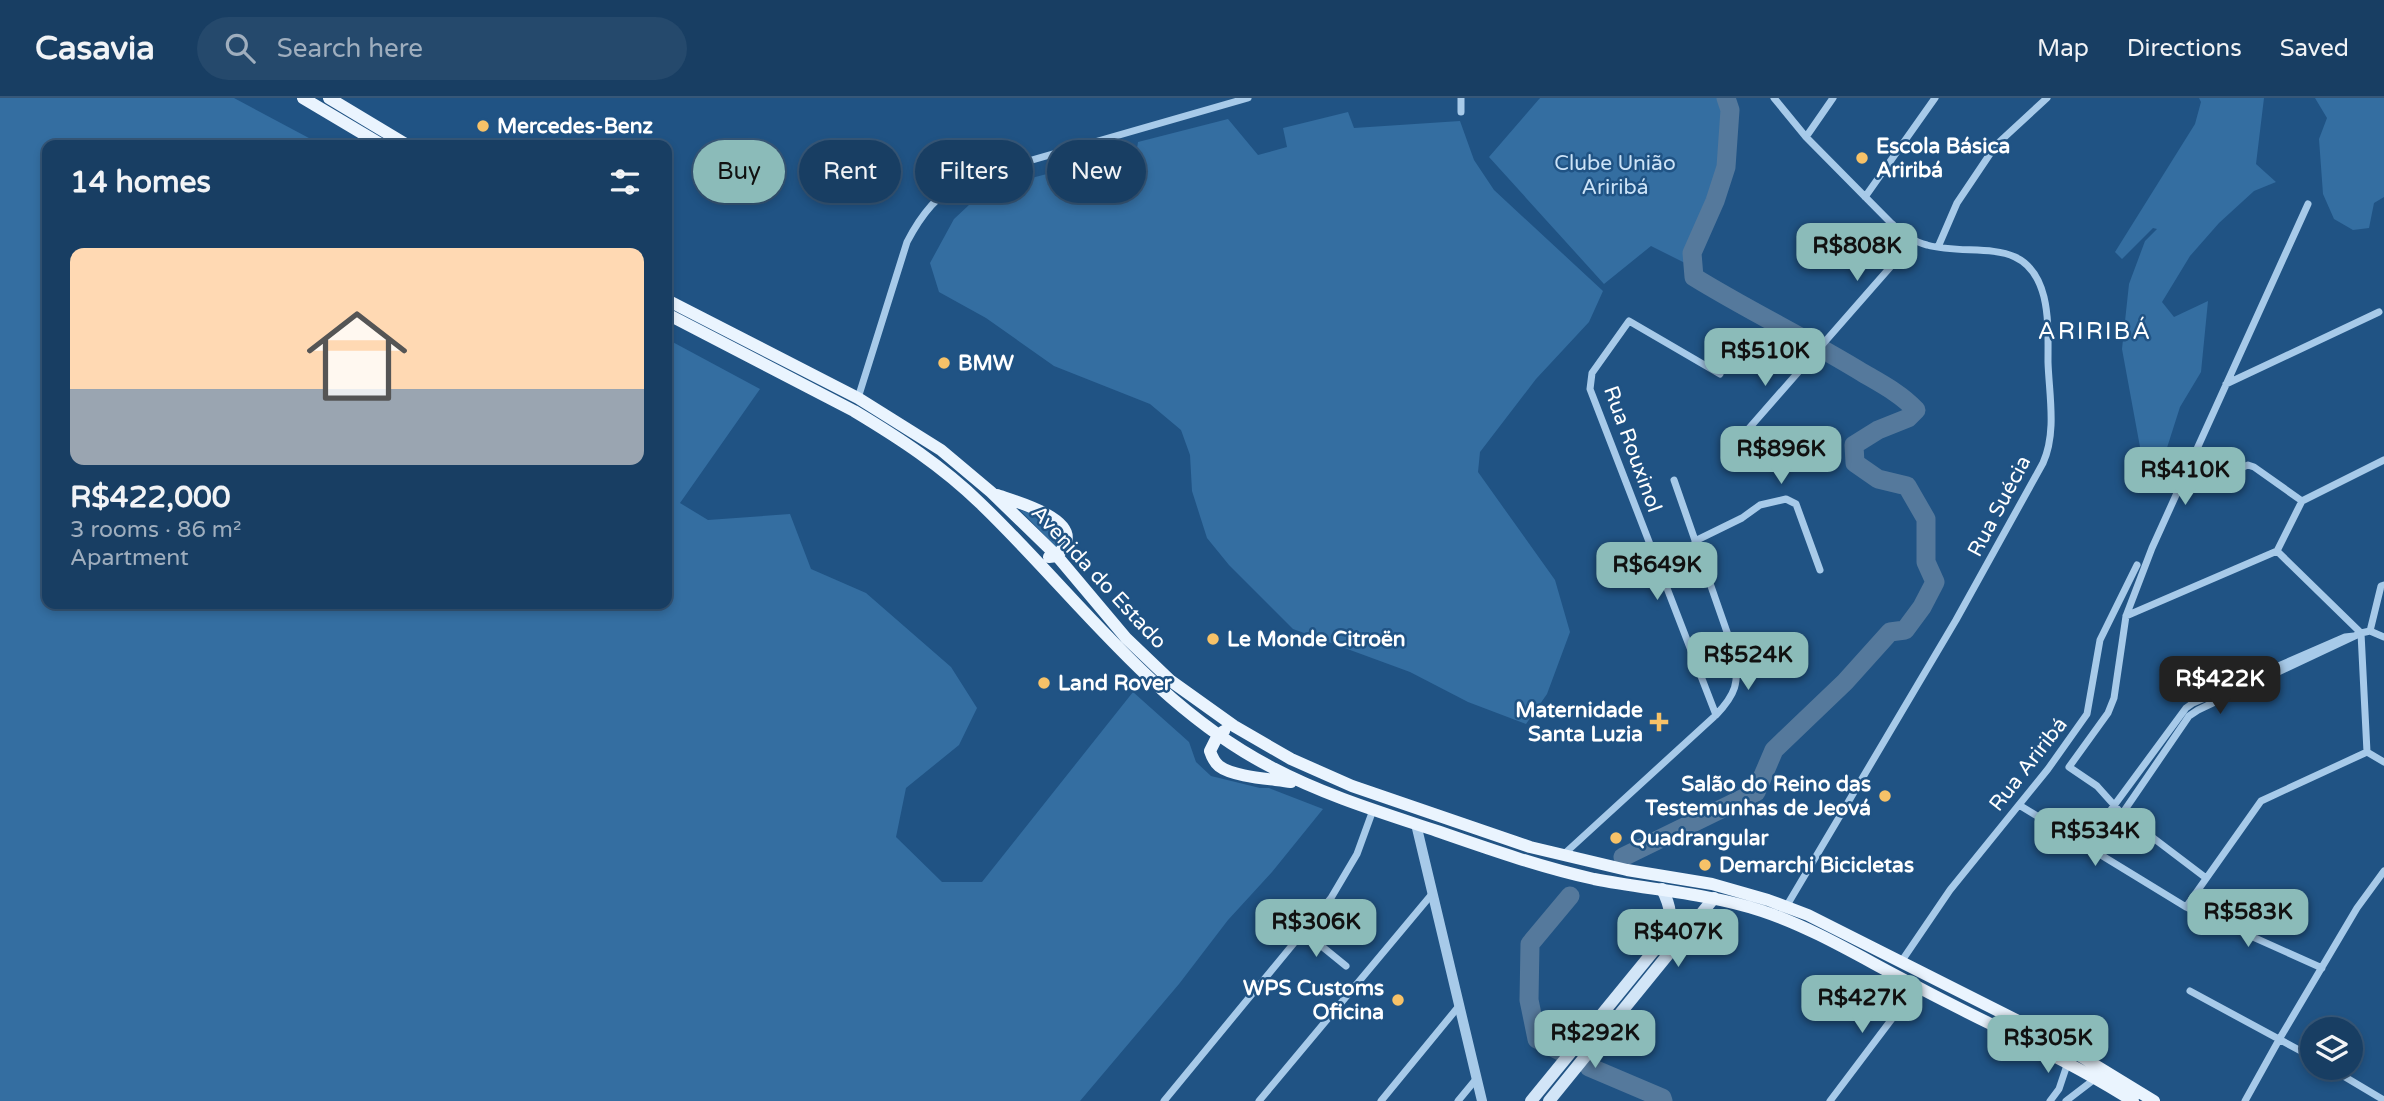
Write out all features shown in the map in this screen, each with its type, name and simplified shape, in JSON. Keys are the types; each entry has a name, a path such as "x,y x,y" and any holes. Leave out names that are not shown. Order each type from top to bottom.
{"main road":[{"path":"303,98 374,140"},
{"path":"329,98 399,140"},
{"name":"Avenida do Estado","path":"672,303 858,398 941,450 991,492 1057,556 1140,652 1190,696 1234,726 1291,759 1352,786 1505,839 1603,865 1712,884 1786,907 1829,924 2046,1035 2154,1101"},
{"name":"Avenida do Estado","path":"672,317 854,411 945,472 1037,560 1130,660 1160,688 1241,751 1306,785 1532,863 1595,879 1714,898 1763,911 1851,951 1916,987 2068,1061 2133,1101"},
{"path":"991,492 1041,512 1062,525 1066,543 1057,556 1037,560"},
{"path":"1234,726 1218,735 1210,751 1219,766 1230,771 1306,785"},
{"path":"1531,1101 1665,937 1671,912 1662,890"},
{"path":"1549,1101 1714,898"},
{"path":"1665,937 1676,946"},
{"path":"1605,1009 1616,1018"}],"street":[{"path":"858,398 907,242 915,226 939,196 966,179 1248,98"},
{"path":"1461,98 1461,112"},
{"name":"Rua Suécia","path":"1774,98 1806,137 1865,197 1896,228 1914,240 1938,247 2009,254 2024,261 2044,297 2047,315 2050,430 2048,452 1956,620 1786,907"},
{"path":"1806,137 1833,98"},
{"path":"1865,197 1935,98"},
{"path":"1938,247 1957,203 1996,145 2047,98"},
{"path":"2206,878 2123,814 2097,786 2068,767 2108,713 2113,698 2126,616 2176,493 2308,204"},
{"path":"1737,442 1914,240"},
{"path":"2225,384 2379,312"},
{"name":"Rua Rouxinol","path":"1716,715 1590,389 1592,373 1629,321 1720,374"},
{"path":"2126,616 2277,551 2302,501 2384,460"},
{"path":"2176,493 2248,465 2302,501"},
{"path":"1562,856 1716,715 1737,683 1735,655 1674,480"},
{"path":"1695,541 1742,518 1760,505 1786,499 1796,505 1820,570"},
{"path":"2277,551 2358,635 2367,752"},
{"name":"Rua Ariribá","path":"1901,962 1950,890 2048,769 2087,714 2100,640 2137,565"},
{"path":"2370,631 2381,586 2384,584"},
{"path":"2096,852 2189,716 2358,635 2370,631 2384,637"},
{"path":"2085,845 2186,708 2345,637 2358,635"},
{"path":"2367,752 2384,762"},
{"path":"2186,906 2261,801 2367,752"},
{"path":"2097,786 2107,814"},
{"path":"2019,805 2186,906 2322,968"},
{"path":"1164,1101 1331,898 1357,854 1373,810"},
{"path":"1416,824 1482,1101"},
{"path":"2245,1101 2363,897 2384,871"},
{"path":"1259,1101 1432,894"},
{"path":"1303,931 1346,966"},
{"path":"1830,1101 1916,987"},
{"path":"2190,991 2300,1050"},
{"path":"1381,1101 1460,1006"},
{"path":"2068,1061 2053,1098 2064,1101 2097,1078"},
{"path":"1458,1101 1477,1078"},
{"path":"2350,1080 2382,1099"}],"green space":[{"path":"0,98 234,98 313,140 42,140 42,609 672,609 672,342 760,389 680,503 708,520 790,514 811,569 866,593 951,667 977,708 959,745 906,788 896,837 942,882 982,882 1133,692 1189,742 1196,762 1211,776 1269,788 1323,809 1080,1101 0,1101"},
{"name":"Clube União Ariribá","path":"1540,98 1721,98 1724,110 1722,166 1712,200 1685,263 1651,246 1604,284 1489,157"},
{"path":"2199,98 2264,98 2256,164 2276,182 2254,191 2219,223 2190,256 2162,302 2174,317 2208,301 2201,372 2180,407 2165,454 2154,459 2140,447 2122,349 2129,284 2145,241 2157,229 2153,228 2122,259 2115,252 2195,124 2201,102"},
{"path":"2315,98 2384,98 2384,197 2374,203 2369,228 2353,230 2334,219 2323,194 2319,139 2327,118"},
{"path":"1348,112 1354,128 1460,121 1474,160 1494,190 1603,291 1589,322 1536,379 1480,452 1478,472 1555,580 1570,632 1547,694 1526,724 1468,702 1410,672 1293,629 1229,565 1207,538 1192,491 1190,455 1181,430 1150,404 1054,366 986,318 939,292 930,263 954,219 971,203 1033,203 1033,178 1047,174 1047,203 1146,203 1146,140 1228,119 1258,155 1287,147 1283,128"},
{"path":"1020,510 1045,518 1059,528 1062,540 1057,548"}],"waterway":[{"path":"1623,857 1756,792 1774,750 1845,682 1890,632 1905,630 1922,607 1935,582 1926,562 1926,519 1907,486 1878,479 1855,463 1854,445 1878,430 1908,418 1916,410 1884,385 1694,277 1692,253 1715,201 1726,167 1730,110 1726,98"},
{"path":"1562,1052 1537,1039 1529,1000 1530,944 1570,896"},
{"path":"1589,1067 1662,1098 1663,1101"}],"place":[{"name":"Mercedes-Benz","path":"483,126"},
{"name":"Escola Básica Ariribá","path":"1862,158"},
{"name":"BMW","path":"944,363"},
{"name":"Le Monde Citroën","path":"1213,639"},
{"name":"Land Rover","path":"1044,683"},
{"name":"Maternidade Santa Luzia","path":"1659,722"},
{"name":"Salão do Reino das Testemunhas de Jeová","path":"1885,796"},
{"name":"Quadrangular","path":"1616,838"},
{"name":"Demarchi Bicicletas","path":"1705,865"},
{"name":"WPS Customs Oficina","path":"1398,1000"}],"district":[{"name":"ARIRIBÁ","path":"2095,331"}]}
